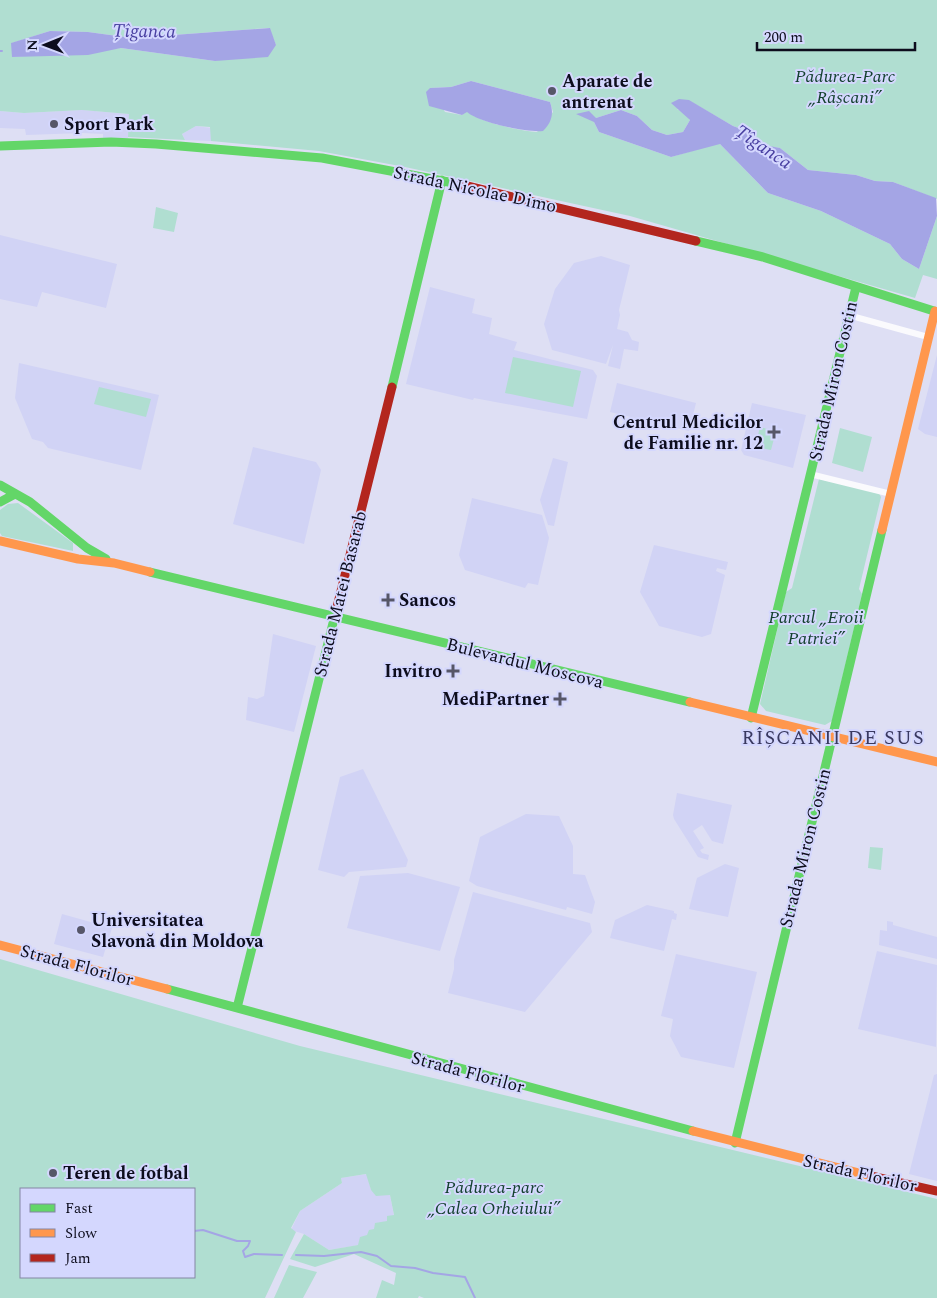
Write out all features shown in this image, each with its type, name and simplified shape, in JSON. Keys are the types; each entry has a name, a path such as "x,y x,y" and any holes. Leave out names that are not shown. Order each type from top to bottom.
{"main road":[{"name":"Strada Nicolae Dimo","path":"0,146 111,142 227,148 322,158 442,180 763,257 936,311"},
{"name":"Strada Matei Basarab","path":"237,1008 442,180"},
{"name":"Strada Miron Costin","path":"751,718 856,287"},
{"name":"Strada Miron Costin","path":"735,1143 928,337 936,311"},
{"name":"Bulevardul Moscova","path":"0,485 30,502 96,554 114,562"},
{"path":"0,502 15,494"},
{"name":"Bulevardul Moscova","path":"0,541 70,557 114,562 937,762"},
{"path":"70,557 77,551 78,541"},
{"name":"Strada Florilor","path":"0,945 735,1143 937,1191"}],"street":[{"path":"848,315 928,337"},
{"name":"Strada Miron Costin","path":"810,474 891,494"}],"shaded area":[{"path":"82,110 129,114 128,138 103,138 103,134 83,133 26,135 25,129 0,128 0,111 24,113"},
{"path":"196,126 211,128 211,141 185,140 182,134"},
{"path":"0,235 117,264 106,308 42,292 37,307 0,299"},
{"path":"601,256 630,265 619,310 620,315 617,329 628,332 632,340 639,342 638,351 624,349 620,369 608,366 613,345 606,364 552,350 544,324 555,289 574,263"},
{"path":"430,287 475,299 472,313 492,318 489,334 517,342 514,350 593,370 597,376 587,419 474,398 473,400 406,384"},
{"path":"937,355 937,437 925,434 918,429"},
{"path":"19,363 159,395 141,470 48,448 43,442 32,439 15,398"},
{"path":"617,383 696,403 689,431 610,412"},
{"name":"Centrul Medicilor de Familie nr. 12","path":"752,403 806,415 793,468 744,455 741,450"},
{"path":"253,447 316,462 321,470 304,544 233,524"},
{"path":"553,458 568,462 554,526 548,525 540,500"},
{"path":"472,498 542,515 549,538 538,585 528,583 525,588 465,570 459,555"},
{"path":"654,545 728,562 726,570 717,568 716,571 725,575 711,634 702,637 659,626 640,592"},
{"path":"273,634 316,646 294,732 246,720 248,697 257,699 264,696"},
{"path":"363,769 408,860 406,867 349,872 344,877 318,870 340,777"},
{"path":"677,793 732,805 723,844 712,841 702,825 693,831 704,848 700,850 702,853 709,855 708,860 698,857 674,819"},
{"path":"526,814 559,816 573,846 573,874 585,875 595,902 592,914 567,907 566,910 477,886 469,881 480,837"},
{"path":"725,864 739,868 728,917 689,909 697,878"},
{"path":"408,873 460,887 440,951 347,928 360,876"},
{"path":"473,892 590,923 592,932 525,1012 448,993 454,969 454,960"},
{"path":"647,905 674,911 677,914 676,920 672,919 664,951 610,938 615,920"},
{"path":"62,914 112,928 103,957 54,944"},
{"path":"887,921 893,922 893,925 937,937 937,959 879,945 880,930 887,931"},
{"path":"877,951 937,965 936,1047 858,1029"},
{"path":"676,954 757,972 734,1068 681,1057 670,1036 673,1019 661,1016"},
{"path":"937,1074 937,1181 909,1174 934,1075"},
{"path":"367,1174 371,1190 390,1195 394,1216 367,1235 359,1245 329,1250 304,1234 291,1230 300,1211 342,1183 341,1178"}],"green space":[{"name":"Pădurea-Parc „Râșcani”","path":"0,0 937,0 937,199 893,182 875,181 856,175 808,170 780,148 764,146 749,132 733,126 688,100 677,109 685,113 690,120 683,132 667,135 652,130 637,116 621,110 596,118 594,122 599,132 671,157 719,143 768,193 821,211 890,244 902,259 919,269 937,216 937,279 923,275 915,298 630,216 405,167 319,151 211,141 210,127 196,126 182,134 185,140 128,137 129,114 82,110 24,113 0,111","holes":["269,28 276,45 215,61 121,48 12,57 12,43 50,31 88,32 132,38","471,81 550,102 553,112 537,132 521,130 480,119 467,111 462,115 445,112 430,88 451,87"]},
{"path":"156,207 178,213 174,232 153,228"},
{"path":"513,357 581,371 573,407 505,393"},
{"path":"99,387 151,399 146,417 94,404"},
{"path":"760,427 776,431 771,450 755,447"},
{"path":"840,428 872,437 863,472 832,463"},
{"name":"Parcul „Eroii Patriei”","path":"819,479 879,493 881,497 859,589 862,594 832,721 825,725 766,711 760,704 786,592 792,588"},
{"path":"18,503 73,543 73,551 2,536 0,533 0,510 8,504"},
{"path":"870,847 883,848 881,870 868,868"},
{"name":"Pădurea-parc „Calea Orheiului”","path":"0,959 300,1046 937,1199 937,1298 424,1298 419,1296 418,1298 376,1298 382,1280 394,1285 396,1273 354,1254 315,1267 290,1259 304,1234 329,1250 358,1245 360,1237 367,1235 369,1230 374,1229 375,1223 387,1221 387,1216 394,1215 390,1195 376,1196 371,1190 366,1174 341,1178 342,1183 300,1211 291,1228 296,1232 265,1298 0,1298"},
{"path":"289,1265 317,1272 303,1298 274,1298"}],"water":[{"path":"270,28 276,45 268,57 215,61 121,48 88,55 12,57 11,43 50,31 88,32 132,38"},
{"path":"471,81 550,102 552,114 550,121 543,131 526,130 492,123 467,112 462,115 429,106 426,92 430,88 451,87"},
{"name":"Țîganca","path":"679,99 689,100 733,126 749,132 764,145 780,148 808,170 856,175 875,181 893,182 936,198 937,216 919,269 902,259 890,244 821,211 768,193 720,144 671,157 599,132 594,122 576,114 589,111 596,118 621,110 637,116 652,130 667,135 683,132 690,120 671,103"}],"waterway":[{"path":"195,1231 203,1230 237,1241 250,1241 243,1251 245,1257 254,1254 282,1255"},
{"path":"296,1255 324,1256 361,1252 377,1256 391,1266 415,1268 433,1273 465,1277 475,1298"}],"traffic: fast":[{"path":"0,146 111,142 156,144 322,158 459,184"},
{"path":"392,387 442,180"},
{"path":"696,241 763,257 937,312"},
{"path":"751,718 856,287"},
{"path":"0,485 30,502 87,548 106,559"},
{"path":"0,502 15,494"},
{"path":"735,1143 882,530"},
{"path":"150,572 690,702"},
{"path":"237,1008 337,607"},
{"path":"167,989 693,1131"}],"traffic: slow":[{"path":"882,530 935,311"},
{"path":"0,541 78,559 114,563 150,572"},
{"path":"690,702 937,762"},
{"path":"0,945 167,989"},
{"path":"693,1131 871,1176"}],"traffic: jam":[{"path":"459,184 696,241"},
{"path":"337,607 392,387"},
{"path":"871,1176 937,1191"}],"place":[{"name":"Aparate de antrenat","path":"552,91"},
{"name":"Sport Park","path":"54,124"},
{"name":"Centrul Medicilor de Familie nr. 12","path":"774,432"},
{"name":"Sancos","path":"388,600"},
{"name":"Invitro","path":"453,671"},
{"name":"MediPartner","path":"560,699"},
{"name":"Universitatea Slavonă din Moldova","path":"81,930"},
{"name":"Teren de fotbal","path":"53,1173"}],"district":[{"name":"RÎȘCANII DE SUS","path":"833,737"}]}
